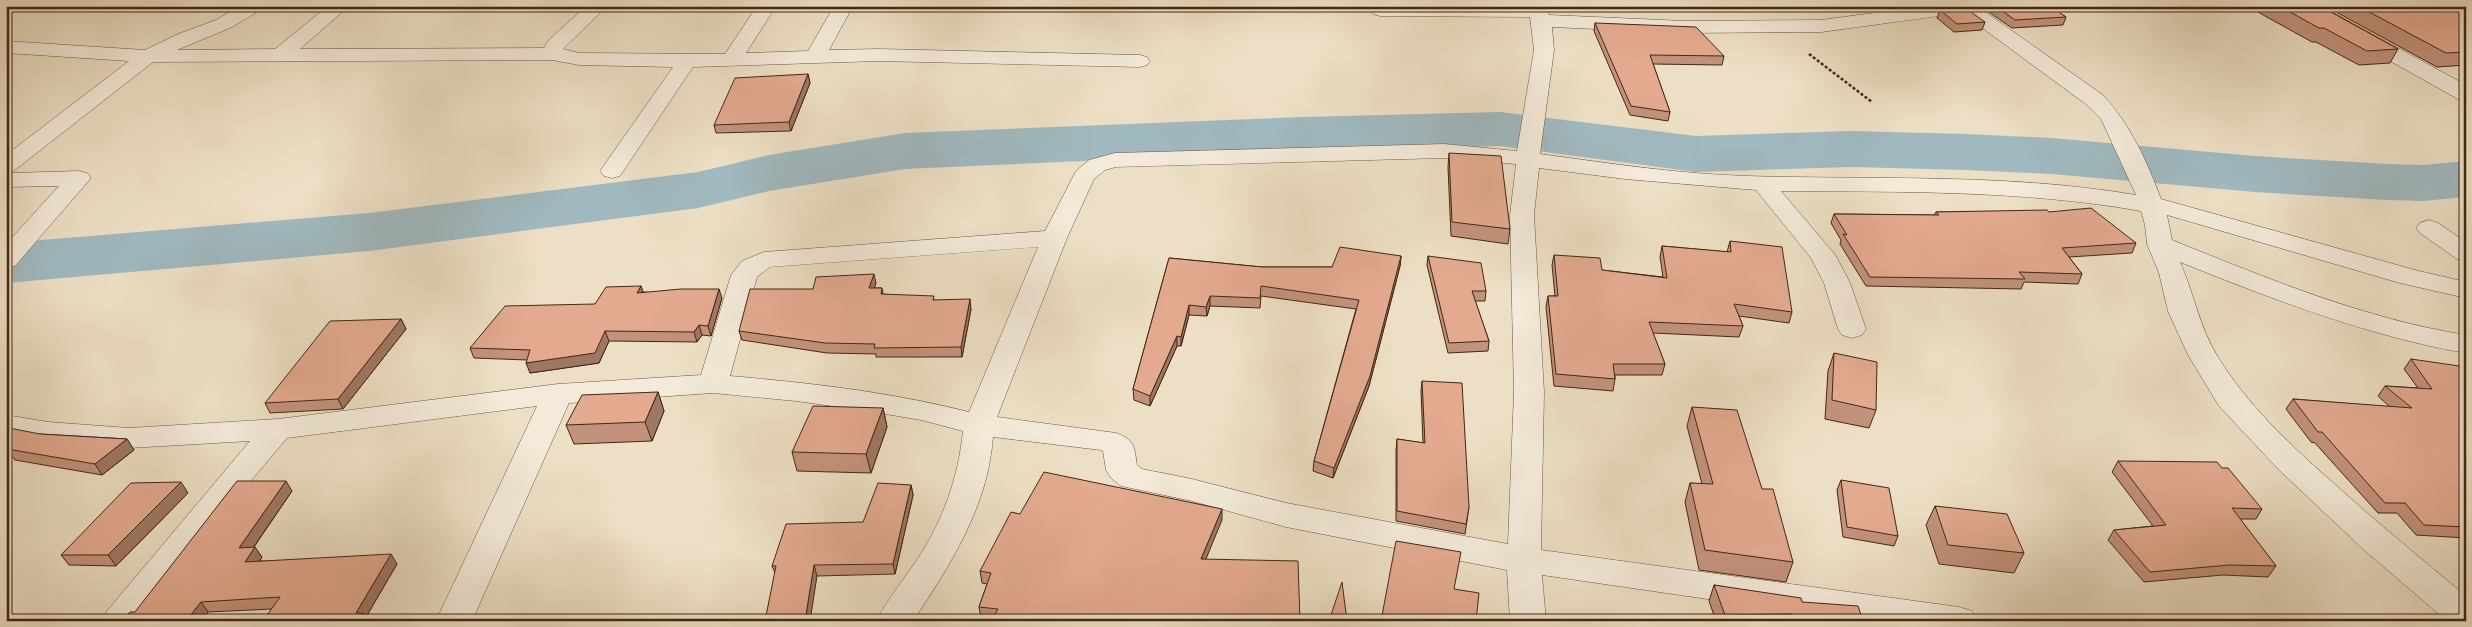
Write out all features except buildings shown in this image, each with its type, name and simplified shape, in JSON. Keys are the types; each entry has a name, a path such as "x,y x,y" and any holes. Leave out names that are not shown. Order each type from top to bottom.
{"street":[{"path":"6,167 148,56 185,38 223,24 254,6"},
{"path":"282,54 340,6"},
{"path":"556,54 553,50 555,45 598,6"},
{"path":"731,60 767,6"},
{"path":"814,56 826,41 844,6"},
{"path":"1669,6 1685,26"},
{"path":"1810,6 1843,23"},
{"path":"2306,6 2466,94"},
{"path":"1380,10 1538,13 1685,26 1821,26 1970,7 2095,100 2111,117 2148,194 2158,225 2160,244 2172,273 2182,311 2202,355 2230,399 2290,462 2375,540 2466,616"},
{"path":"1528,621 1524,560 1529,392 1522,215 1544,50 1538,13"},
{"path":"6,47 148,56 556,54 561,57 579,59 687,61 879,55 1140,61"},
{"path":"612,171 687,61"},
{"path":"894,621 932,565 959,515 973,474 979,425 1054,238 1084,176 1097,165 1114,160 1530,146 1625,172 1763,184 1976,186 2148,194 2399,274 2466,290"},
{"path":"6,180 79,178 10,256"},
{"path":"1763,184 1823,256 1837,283 1852,329"},
{"path":"2429,228 2466,254"},
{"path":"713,384 744,275 751,267 764,260 1054,238"},
{"path":"2160,244 2258,285 2310,302 2365,319 2466,344"},
{"path":"6,425 48,432 128,438 278,429 558,394 713,384 796,391 921,410 979,425 1106,440 1118,445 1122,470 1132,478 1192,490 1286,516 1524,560 1959,621"},
{"path":"454,621 558,394"},
{"path":"120,621 221,495 278,429"}],"path":[{"path":"1773,26 1872,102"}],"waterway":[{"path":"6,263 369,232 698,190 769,173 905,151 1304,134 1500,129 1696,154 1851,149 1966,152 2052,156 2255,174 2387,182 2423,183 2466,179"}]}
